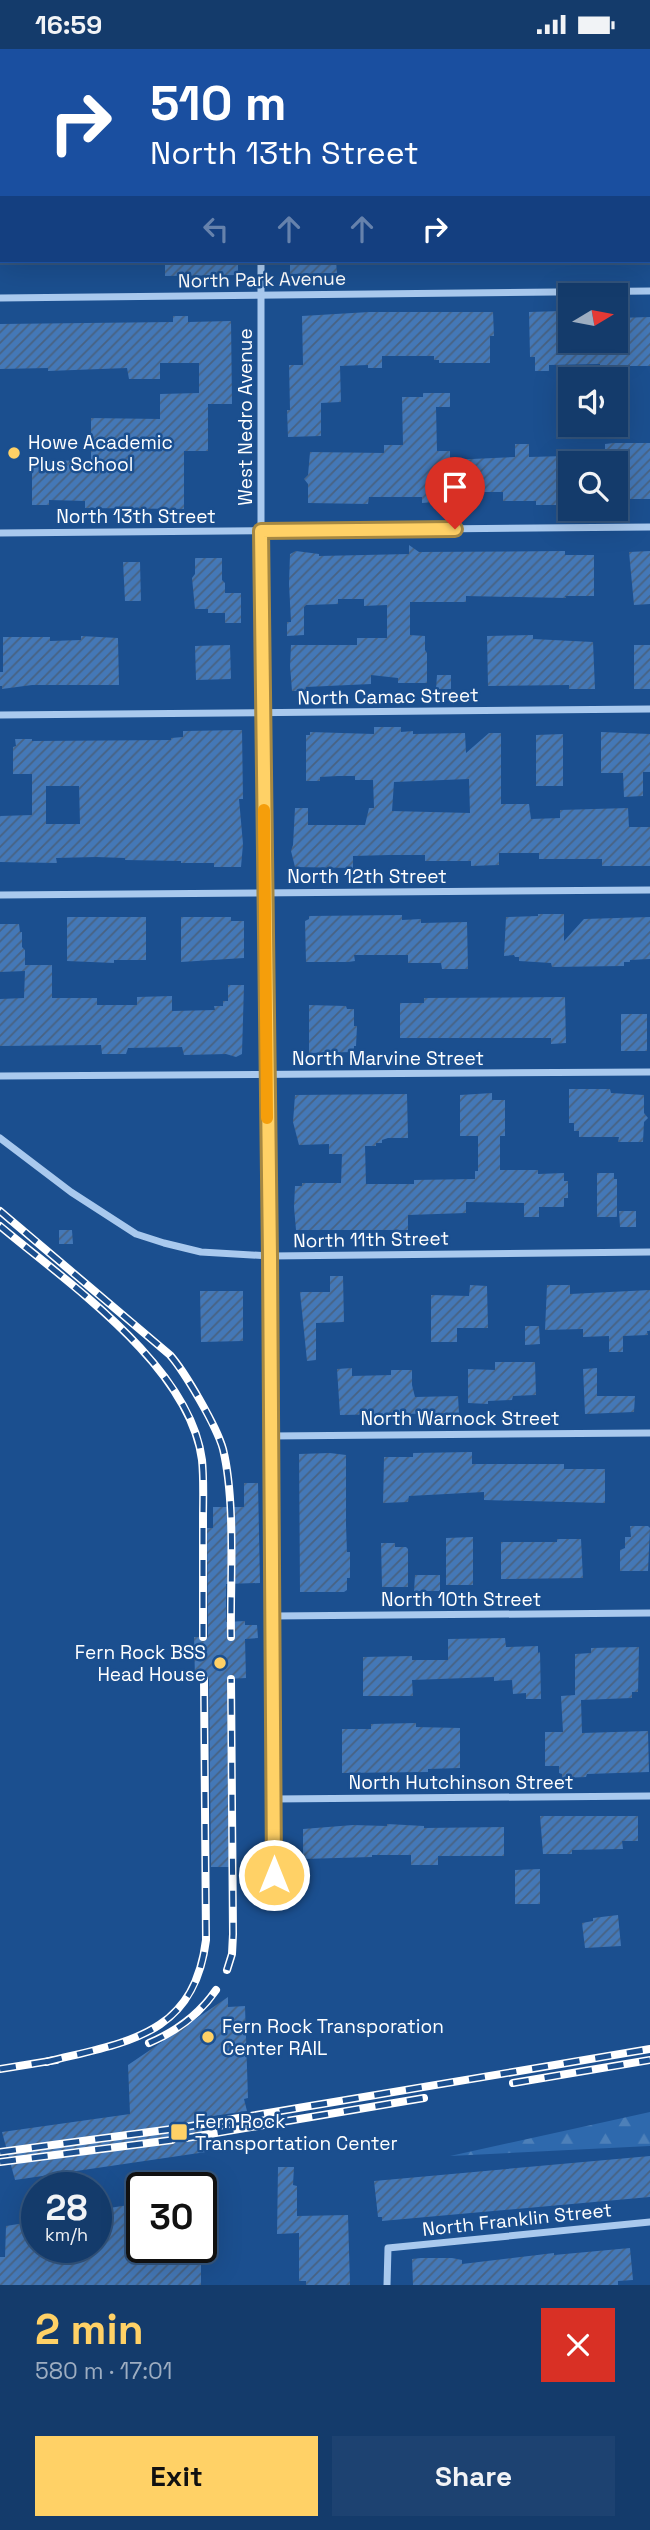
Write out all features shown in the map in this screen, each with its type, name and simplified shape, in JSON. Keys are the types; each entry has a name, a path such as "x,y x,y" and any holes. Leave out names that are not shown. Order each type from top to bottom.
{"street":[{"name":"West Nedro Avenue","path":"261,263 261,531 274,1875"},
{"name":"North Park Avenue","path":"0,298 650,291"},
{"name":"North 13th Street","path":"0,533 650,527"},
{"name":"North Camac Street","path":"0,715 650,709"},
{"name":"North 12th Street","path":"0,895 650,890"},
{"name":"North Marvine Street","path":"0,1076 650,1072"},
{"name":"North 11th Street","path":"0,1138 71,1192 136,1234 201,1252 270,1256 650,1252"},
{"name":"North Warnock Street","path":"270,1436 650,1433"},
{"name":"North 10th Street","path":"273,1616 650,1613"},
{"name":"North Hutchinson Street","path":"273,1798 650,1796"},
{"name":"North Franklin Street","path":"387,2285 388,2248 650,2222"}],"green space":[{"path":"650,2112 650,2146 450,2156"}],"building":[{"path":"165,263 238,263 238,275 165,276"},
{"path":"290,263 336,263 337,273 290,274"},
{"path":"558,311 558,353 628,353 628,318 650,317 650,366 549,365 549,371 535,371 535,357 530,357 529,312"},
{"path":"369,312 493,312 494,336 490,336 490,363 439,363 439,360 434,360 434,356 382,356 382,368 368,368 368,365 340,366 341,402 321,403 321,436 288,437 289,365 303,365 302,316"},
{"path":"173,316 188,316 188,322 231,321 232,404 208,404 208,451 184,451 184,509 85,508 85,501 49,500 49,505 32,505 32,460 91,461 91,418 160,419 160,394 199,393 199,363 160,363 160,379 129,379 127,368 48,371 48,368 0,369 0,324 173,322"},
{"path":"423,393 450,393 450,407 436,407 437,451 450,451 450,460 515,457 515,444 529,444 529,457 558,456 558,505 536,505 536,501 503,501 503,492 451,492 449,501 422,503 422,497 369,497 368,504 308,503 308,484 304,479 308,475 310,452 384,453 384,445 403,445 402,397 423,397"},
{"path":"614,443 650,443 650,499 628,499 628,451 565,450 605,449 605,444"},
{"path":"409,545 419,552 565,551 565,555 594,555 594,596 466,596 466,602 410,602 410,635 425,636 427,683 398,683 398,678 371,675 371,684 306,687 306,691 292,691 291,645 357,645 357,638 387,638 387,605 364,606 364,599 338,599 338,604 306,605 304,635 287,636 287,622 291,622 290,554 296,551 319,556 409,554"},
{"path":"650,551 650,604 634,605 629,552"},
{"path":"195,558 222,558 225,593 241,593 241,623 225,623 225,613 208,613 208,609 195,609 192,578 195,574"},
{"path":"123,562 140,562 141,601 125,601"},
{"path":"533,635 533,639 593,642 595,689 569,689 569,685 488,686 487,636"},
{"path":"81,636 118,638 119,685 32,685 2,689 0,686 0,672 3,672 3,637 50,637 50,641 81,640"},
{"path":"230,645 231,679 196,680 195,646"},
{"path":"634,645 650,645 650,689 634,689"},
{"path":"437,675 451,675 451,689 436,689"},
{"path":"374,727 401,727 401,732 413,731 413,734 465,733 466,753 489,733 501,733 501,804 529,804 531,819 560,818 560,810 628,808 629,827 650,827 650,866 602,866 602,859 539,859 539,853 499,853 499,865 471,866 471,861 425,861 425,855 389,855 353,856 353,868 295,867 291,851 295,808 308,808 308,825 365,825 369,808 374,808 373,780 338,776 320,777 320,781 306,781 306,735 310,735 310,732 374,734","holes":["469,779 470,813 392,811 394,782"]},
{"path":"242,730 243,799 239,799 243,844 241,867 214,867 214,863 96,857 56,858 57,863 0,862 0,816 32,815 32,774 13,774 15,739 171,740 183,737 183,731","holes":["46,786 79,786 80,824 46,824"]},
{"path":"601,732 650,734 650,772 643,772 643,796 624,797 623,773 601,773"},
{"path":"563,734 563,786 536,786 536,735"},
{"path":"564,914 564,941 584,919 650,917 650,959 630,960 624,962 624,966 552,967 551,963 519,961 519,957 514,955 504,956 506,917"},
{"path":"402,915 402,920 421,919 421,923 467,922 468,969 442,969 441,963 408,963 408,955 354,955 355,961 306,962 305,921 309,916"},
{"path":"67,917 146,917 146,960 114,960 114,963 67,961"},
{"path":"181,917 231,917 231,921 244,921 244,958 181,962"},
{"path":"0,924 19,924 22,947 25,950 25,965 52,965 52,998 97,998 97,1005 137,1005 137,997 172,996 172,1011 215,1010 214,1006 223,1006 223,1001 228,1001 228,985 244,985 242,1054 236,1057 226,1054 184,1055 182,1047 128,1048 126,1054 102,1054 101,1045 0,1046 0,999 24,998 25,971 0,972"},
{"path":"565,997 566,1043 551,1044 551,1038 400,1038 400,1003 424,1003 424,998"},
{"path":"309,1005 346,1006 347,1009 354,1009 354,1026 357,1026 354,1052 309,1053"},
{"path":"621,1014 647,1014 647,1051 621,1051"},
{"path":"569,1089 610,1089 611,1093 644,1095 644,1113 648,1118 644,1122 643,1142 618,1142 619,1137 579,1137 579,1131 574,1131 574,1123 569,1123"},
{"path":"492,1093 492,1100 505,1100 505,1136 500,1136 500,1170 538,1170 538,1174 564,1173 564,1181 568,1181 568,1198 564,1198 564,1207 539,1207 539,1217 524,1217 524,1203 466,1202 466,1213 408,1215 408,1230 296,1230 295,1186 302,1186 302,1183 341,1183 342,1154 329,1154 329,1144 299,1145 293,1122 295,1095 407,1094 408,1138 388,1138 382,1140 382,1143 376,1143 376,1146 365,1146 366,1184 414,1184 414,1180 475,1179 475,1171 478,1171 478,1136 460,1136 460,1095"},
{"path":"597,1173 614,1173 614,1179 617,1179 617,1217 597,1217"},
{"path":"619,1211 636,1211 636,1227 620,1227"},
{"path":"59,1230 72,1230 73,1244 59,1244"},
{"path":"330,1276 343,1276 344,1322 316,1323 316,1360 307,1361 300,1292 330,1292"},
{"path":"470,1285 487,1286 488,1328 457,1328 457,1342 431,1342 431,1295 469,1296"},
{"path":"547,1285 570,1285 570,1294 650,1290 650,1331 647,1331 648,1335 623,1336 623,1352 609,1352 609,1336 583,1337 583,1329 545,1330"},
{"path":"200,1291 243,1291 243,1341 201,1342"},
{"path":"525,1326 539,1326 540,1344 525,1345"},
{"path":"495,1362 535,1362 536,1395 513,1396 512,1400 488,1401 488,1404 468,1403 468,1369 495,1370"},
{"path":"352,1368 352,1376 391,1375 391,1370 412,1370 415,1397 458,1396 459,1413 340,1415 337,1369"},
{"path":"597,1368 597,1396 635,1396 634,1412 585,1414 583,1369"},
{"path":"472,1452 472,1464 564,1464 564,1469 605,1469 605,1503 484,1500 484,1492 409,1496 408,1502 383,1503 384,1457 413,1457 413,1453"},
{"path":"299,1454 346,1455 346,1525 350,1578 347,1578 347,1590 344,1592 300,1592"},
{"path":"244,1483 258,1483 260,1583 226,1584 226,1622 245,1621 245,1625 257,1625 258,1638 245,1639 246,1678 227,1679 229,1867 211,1867 209,1679 195,1679 194,1637 208,1637 207,1528 213,1528 213,1507 244,1507"},
{"path":"630,1526 650,1528 648,1571 620,1571 620,1550 625,1548 625,1537 631,1537"},
{"path":"473,1537 473,1585 446,1585 446,1538"},
{"path":"557,1539 581,1539 583,1578 501,1579 501,1542 557,1542"},
{"path":"381,1543 395,1543 395,1547 408,1549 408,1587 382,1587"},
{"path":"415,1575 440,1575 440,1591 414,1591"},
{"path":"505,1638 506,1647 538,1646 541,1699 526,1699 526,1693 513,1694 512,1680 494,1681 494,1677 412,1680 413,1696 363,1696 363,1657 412,1656 412,1660 448,1660 448,1639"},
{"path":"639,1647 638,1692 632,1692 632,1698 581,1700 582,1733 648,1731 649,1772 587,1774 586,1777 562,1778 559,1766 545,1766 545,1732 563,1732 561,1696 575,1695 575,1654 591,1653 591,1648"},
{"path":"416,1723 416,1727 460,1728 460,1768 428,1769 428,1772 342,1773 342,1729 371,1729 371,1724"},
{"path":"540,1816 638,1816 638,1841 622,1841 623,1849 572,1850 572,1854 543,1854"},
{"path":"387,1824 424,1828 504,1827 504,1856 438,1856 438,1865 411,1865 411,1855 303,1859 303,1829"},
{"path":"540,1869 540,1904 515,1904 515,1870"},
{"path":"618,1915 621,1946 585,1948 582,1923 593,1921 593,1918"},
{"path":"228,1997 228,2007 245,2006 248,2098 244,2099 247,2111 200,2118 206,2152 70,2172 21,2172 21,2179 15,2180 2,2132 130,2114 128,2065"},
{"path":"650,2156 650,2197 382,2221 382,2217 378,2217 374,2181"},
{"path":"278,2167 294,2167 297,2216 348,2215 350,2285 306,2285 306,2281 299,2281 299,2233 277,2234"},
{"path":"126,2205 126,2263 201,2263 201,2285 0,2285 0,2257 5,2257 6,2226 21,2224 21,2263 112,2263 112,2208"},
{"path":"630,2248 633,2280 618,2281 618,2285 413,2285 412,2259 452,2258 462,2260 462,2264 554,2253"}],"railway":[{"path":"0,1211 170,1355 208,1414 223,1449 230,1493 231,1637"},
{"path":"0,1226 122,1329 151,1360 175,1392 193,1425 203,1475 203,1637"},
{"path":"46,2062 103,2048 151,2030 171,2016 187,1997 199,1972 206,1940 204,1679"},
{"path":"227,1970 232,1954 233,1934 231,1679"},
{"path":"149,2043 187,2021 216,1990"},
{"path":"185,2127 650,2049"},
{"path":"0,2069 56,2060"},
{"path":"513,2083 650,2060"},
{"path":"186,2138 424,2098"},
{"path":"0,2152 172,2129"},
{"path":"0,2162 172,2140"}],"slow traffic":[{"path":"264,810 267,1118"}],"place":[{"name":"Howe Academic Plus School","path":"14,453"},
{"name":"Fern Rock BSS Head House","path":"220,1663"},
{"name":"Fern Rock Transporation Center RAIL","path":"208,2037"},
{"name":"Fern Rock Transportation Center","path":"179,2132"}],"route":[{"path":"274,1875 261,531 455,529"}]}
